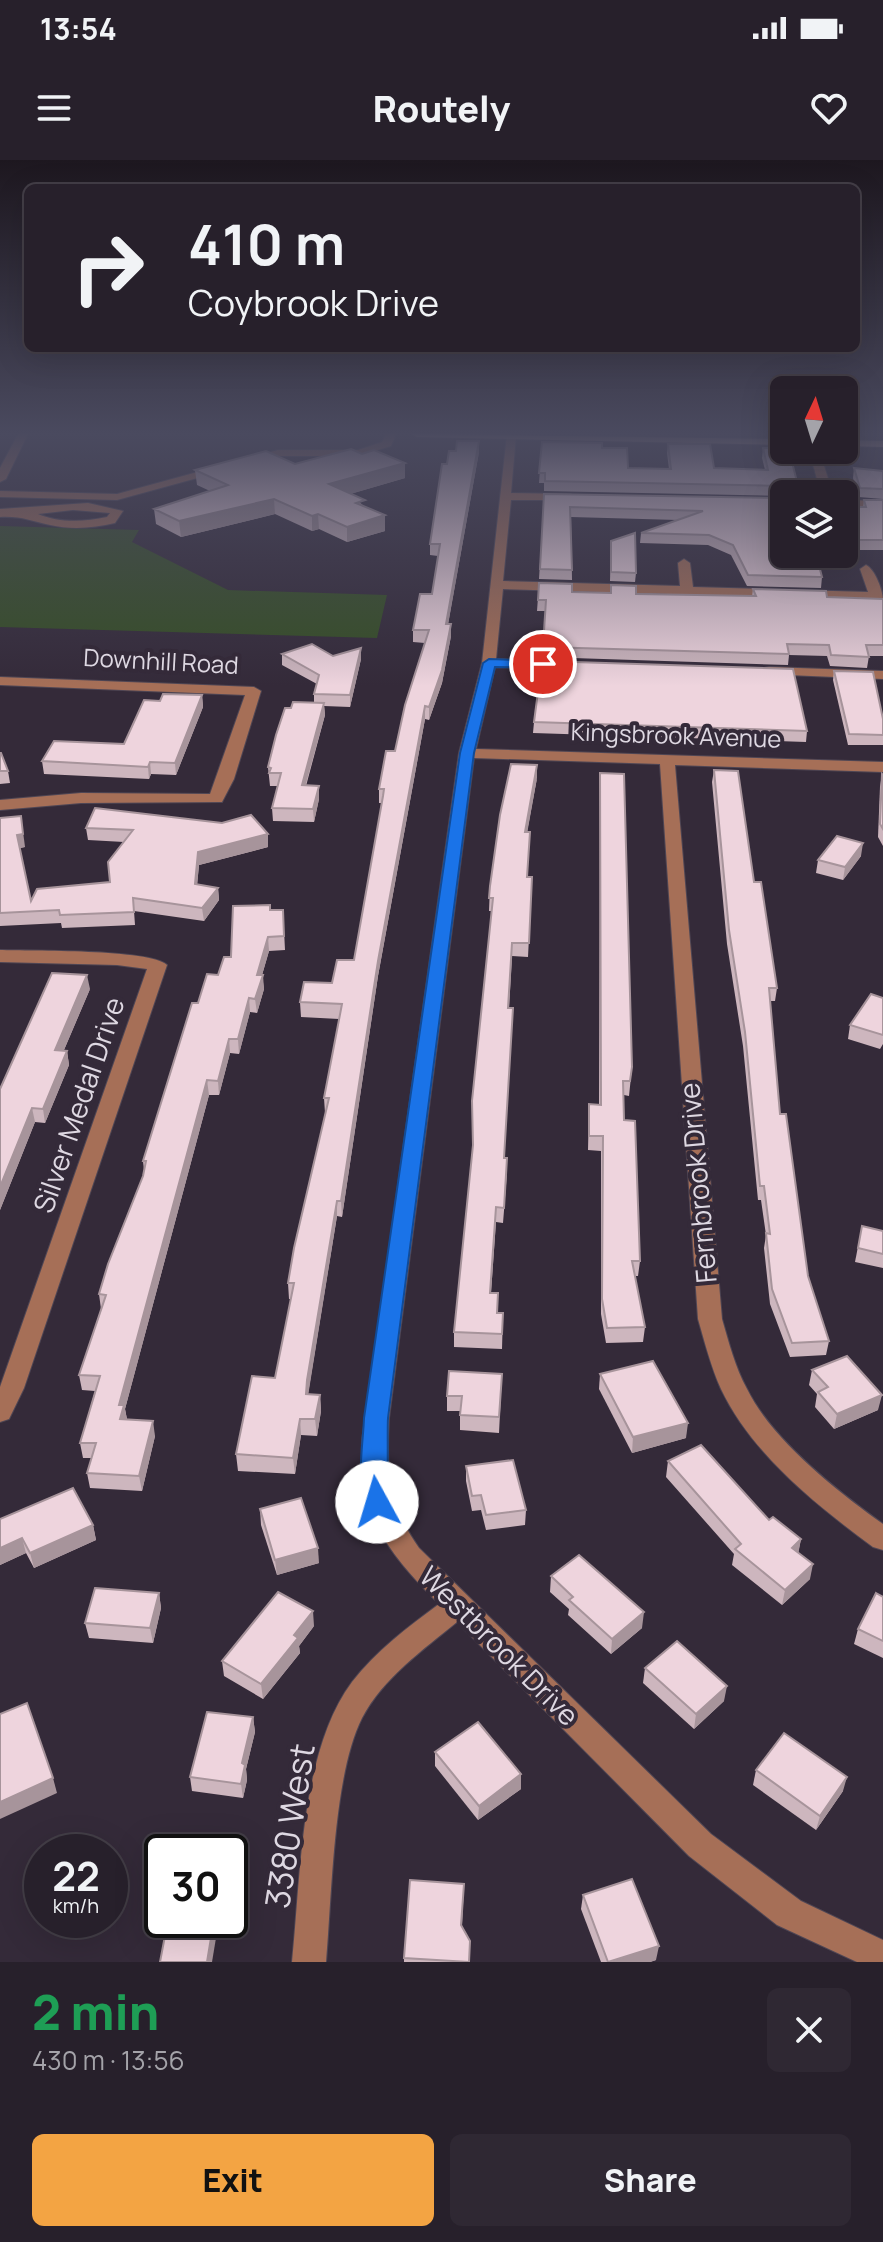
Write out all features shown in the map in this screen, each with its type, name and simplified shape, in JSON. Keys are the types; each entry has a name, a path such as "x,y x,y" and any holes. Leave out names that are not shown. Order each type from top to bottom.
{"street":[{"path":"35,518 40,522 101,523 112,518"},
{"name":"Westbrook Drive","path":"504,518 489,663 467,753 376,1418 373,1472 377,1502 409,1556 700,1845 789,1913 883,1957"},
{"path":"684,563 687,590"},
{"path":"496,585 879,596 866,569"},
{"path":"489,663 574,665"},
{"path":"760,671 883,675"},
{"name":"Downhill Road","path":"0,681 254,691 226,779 216,799 81,798 0,805"},
{"name":"Kingsbrook Avenue","path":"467,753 883,767"},
{"name":"Fernbrook Drive","path":"667,760 710,1319 724,1363 745,1410 831,1503 883,1539"},
{"name":"Silver Medal Drive","path":"0,956 117,959 158,965 12,1388 0,1412"},
{"name":"3380 West","path":"309,1962 333,1762 351,1708 399,1652 458,1605"}],"green space":[{"path":"0,526 139,530 132,542 228,590 387,595 377,638 0,627"}],"building":[{"path":"327,518 375,518 347,527"},
{"path":"434,518 465,518 446,624 451,624 442,670 429,707 425,706 378,961 341,1201 337,1201 307,1380 306,1394 320,1395 315,1419 300,1419 293,1458 236,1454 252,1376 275,1378 294,1283 288,1283 294,1248 329,1098 324,1098 342,1004 300,1002 304,982 332,983 337,960 354,960 383,796 384,789 379,789 386,751 395,751 405,705 429,630 413,630 420,594 432,594 440,544 430,544"},
{"path":"543,518 570,518 572,570 540,569"},
{"path":"683,518 770,518 770,568 820,568 822,577 748,575 733,545 709,535 641,533"},
{"path":"858,518 883,518 883,540 858,540"},
{"path":"635,533 636,573 611,572 611,541"},
{"path":"539,583 572,584 572,592 611,593 611,585 636,586 636,594 756,596 753,589 826,591 827,597 883,599 883,645 866,645 869,657 831,655 829,645 787,644 789,654 543,647 546,600 538,600"},
{"path":"312,644 333,656 361,648 350,695 314,694 319,675 282,654"},
{"path":"542,661 793,669 807,731 534,722"},
{"path":"834,671 873,672 883,719 883,735 849,734"},
{"path":"163,694 202,695 175,763 150,762 148,767 42,761 54,741 124,744 144,700 160,701"},
{"path":"293,702 324,703 302,785 319,786 313,809 272,808 281,773 269,773 271,768 268,767 285,708 291,708"},
{"path":"1,753 8,771 0,771"},
{"path":"511,764 537,765 525,832 530,832 527,877 532,877 529,943 512,943 508,1008 513,1008 504,1208 496,1207 490,1293 498,1293 497,1313 503,1313 502,1334 454,1332 473,1145 472,1101 493,898 489,898 490,886"},
{"path":"714,770 738,771 754,882 761,882 777,988 769,988 780,1114 786,1114 808,1276 829,1341 792,1343 772,1289 766,1233 770,1234 764,1186 760,1186 745,1032 729,930"},
{"path":"600,773 624,774 632,1067 630,1081 623,1081 624,1120 635,1121 640,1261 632,1261 645,1327 607,1328 602,1299 603,1136 589,1136 589,1104 601,1105"},
{"path":"883,775 883,829 880,824"},
{"path":"95,808 222,823 251,815 268,834 198,852 195,884 218,888 202,908 133,898 134,912 60,915 59,910 0,913 0,818 21,816 23,834 17,835 31,901 37,889 110,882 108,862 133,830 86,828"},
{"path":"837,836 863,843 845,867 818,860"},
{"path":"270,905 270,910 283,910 284,936 268,937 257,975 263,975 255,999 249,998 238,1039 229,1039 218,1081 207,1080 119,1405 124,1405 120,1419 153,1421 139,1476 87,1473 96,1443 80,1443 100,1376 79,1375 106,1295 99,1294 108,1264 143,1176 146,1161 143,1161 192,1003 198,1003 207,974 218,975 224,957 231,957 233,906"},
{"path":"52,973 87,975 55,1050 67,1051 43,1109 32,1108 0,1187 0,1089"},
{"path":"871,994 883,998 883,1035 850,1025"},
{"path":"862,1226 883,1231 883,1254 858,1248"},
{"path":"847,1356 882,1395 837,1414 818,1392 828,1387 812,1370"},
{"path":"653,1361 688,1423 633,1437 600,1374"},
{"path":"449,1371 502,1374 499,1417 460,1415 462,1396 447,1396"},
{"path":"701,1445 769,1520 773,1517 801,1539 792,1548 813,1564 785,1590 735,1549 741,1544 668,1461"},
{"path":"513,1460 526,1510 486,1515 481,1495 472,1496 466,1466"},
{"path":"73,1488 93,1525 30,1553 22,1538 0,1548 0,1519"},
{"path":"301,1498 318,1548 275,1560 260,1509"},
{"path":"579,1555 644,1612 612,1639 569,1600 573,1597 551,1576"},
{"path":"95,1588 159,1593 150,1628 85,1623"},
{"path":"278,1592 313,1611 294,1635 298,1638 261,1684 222,1661"},
{"path":"876,1593 883,1597 883,1641 858,1629"},
{"path":"677,1641 727,1686 696,1714 645,1668"},
{"path":"27,1703 53,1778 0,1802 0,1714"},
{"path":"207,1712 253,1717 242,1763 245,1765 241,1784 190,1777"},
{"path":"478,1722 521,1774 479,1806 435,1752"},
{"path":"784,1733 847,1777 820,1816 756,1770"},
{"path":"632,1879 659,1946 608,1962 583,1895"},
{"path":"410,1880 464,1884 461,1925 470,1941 469,1962 404,1958"},
{"path":"165,1938 211,1938 207,1962 160,1962"}],"route":[{"path":"377,1502 373,1472 376,1418 467,753 483,698 489,663 543,664"}]}
